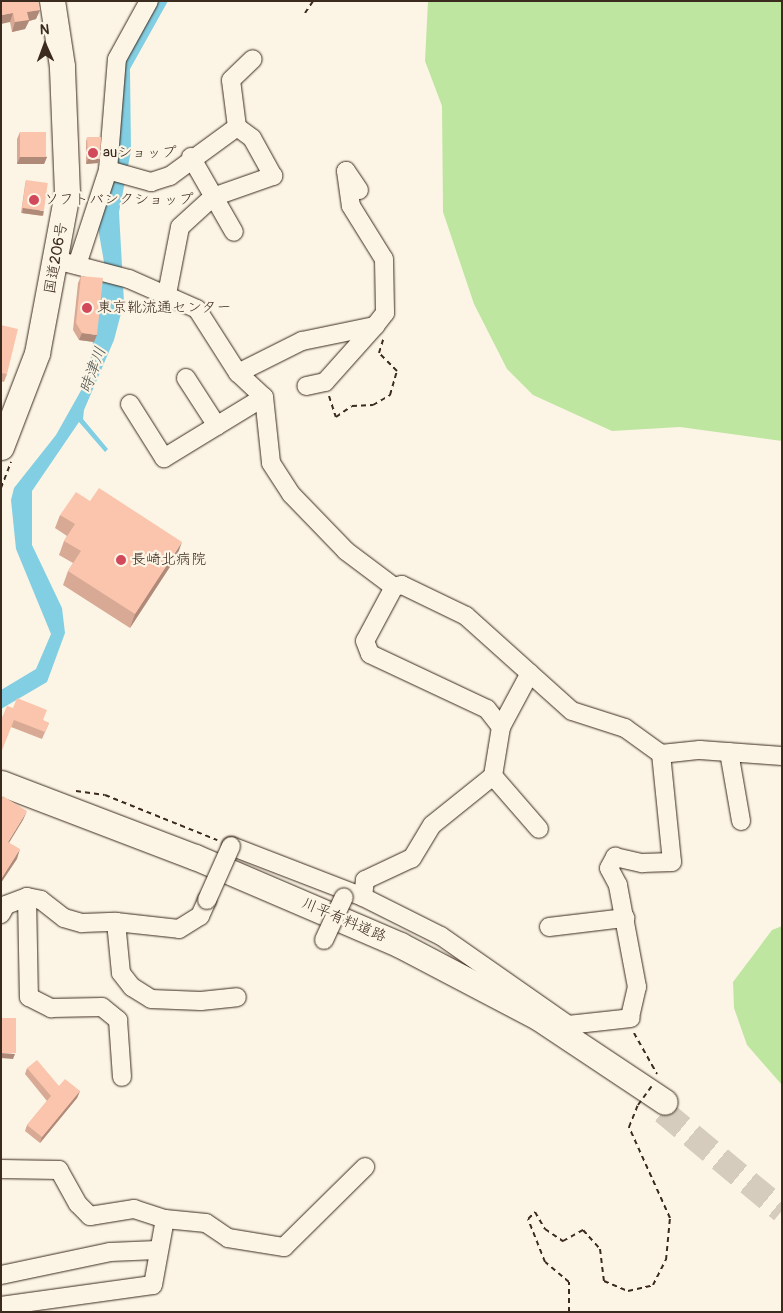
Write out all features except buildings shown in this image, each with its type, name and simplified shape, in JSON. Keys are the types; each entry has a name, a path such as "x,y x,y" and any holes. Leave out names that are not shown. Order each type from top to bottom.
{"highway":[{"name":"国道206号","path":"1,447 37,353 66,263 67,193 62,66 52,1"},
{"name":"川平有料道路","path":"1,783 195,857 400,944 530,1014 661,1099"},
{"name":"川平有料道路","path":"1,792 200,867 400,956 539,1029 661,1099"}],"street":[{"path":"149,1 117,59 112,76 108,170 66,263 129,279 167,294 189,304 208,320 238,373 264,397 271,463 291,494 346,551 394,587"},
{"path":"167,294 177,234 213,197 273,176 252,138 238,127 231,80 253,59"},
{"path":"108,170 151,182 170,176 191,157 238,127"},
{"path":"191,157 234,232"},
{"path":"306,386 325,382 380,331 385,313 384,259 351,206 346,171 359,190"},
{"path":"238,373 302,340 380,331"},
{"path":"186,378 217,426"},
{"path":"130,404 164,458 264,397"},
{"path":"501,727 487,709 370,654 364,641 394,587 402,585 466,616 572,711 625,728 661,754 729,752 782,756"},
{"path":"363,897 365,880 412,858 432,825 493,776 501,727 530,673"},
{"path":"729,752 741,821"},
{"path":"1,914 6,905 27,898 41,900 64,918 179,929 200,916 231,846 363,897 441,936 568,1025 630,1018 637,987 625,918 609,868 615,857 642,863 672,862 661,754"},
{"path":"493,776 539,829"},
{"path":"324,940 344,897"},
{"path":"27,898 29,997 51,1008 102,1007 118,1020 122,1077"},
{"path":"549,927 625,918"},
{"path":"116,922 121,973 132,987 151,999 201,1001 237,997"},
{"path":"1,1168 59,1170 78,1204 90,1216 134,1209 165,1219 206,1223 228,1238 284,1246 365,1167"},
{"path":"1,1306 153,1285 156,1250 165,1219"},
{"path":"1,1275 110,1252 156,1250"}],"path":[{"path":"305,13 313,1"},
{"path":"325,382 336,417 352,406 373,405 390,395 397,371 379,354 380,331"},
{"path":"66,790 105,795 211,837"},
{"path":"569,1312 569,1282 545,1262 528,1219 535,1212 545,1229 563,1241 584,1230 600,1249 604,1281 628,1291 653,1285 666,1260 670,1218 629,1127 638,1105 661,1099 657,1074 636,1043 630,1018"}],"green space":[{"path":"428,1 782,1 782,441 680,427 612,431 533,395 507,369 474,304 443,212 442,106 425,61"},
{"path":"782,926 782,1085 747,1045 734,1008 733,982 772,930"}],"water":[{"name":"時津川","path":"153,1 168,1 130,69 131,151 119,212 124,302 114,340 84,410 83,419 108,449 105,452 79,422 32,491 32,545 62,608 65,633 47,682 1,709 1,690 36,669 51,634 16,549 11,500 14,488 56,435 88,378 104,262 98,228 118,77"}],"tunnel":[{"path":"663,1111 782,1210"}],"place":[{"name":"auショップ","path":"93,153"},
{"name":"ソフトバンクショップ","path":"34,200"},
{"name":"東京靴流通センター","path":"87,308"},
{"name":"長崎北病院","path":"121,560"}]}
